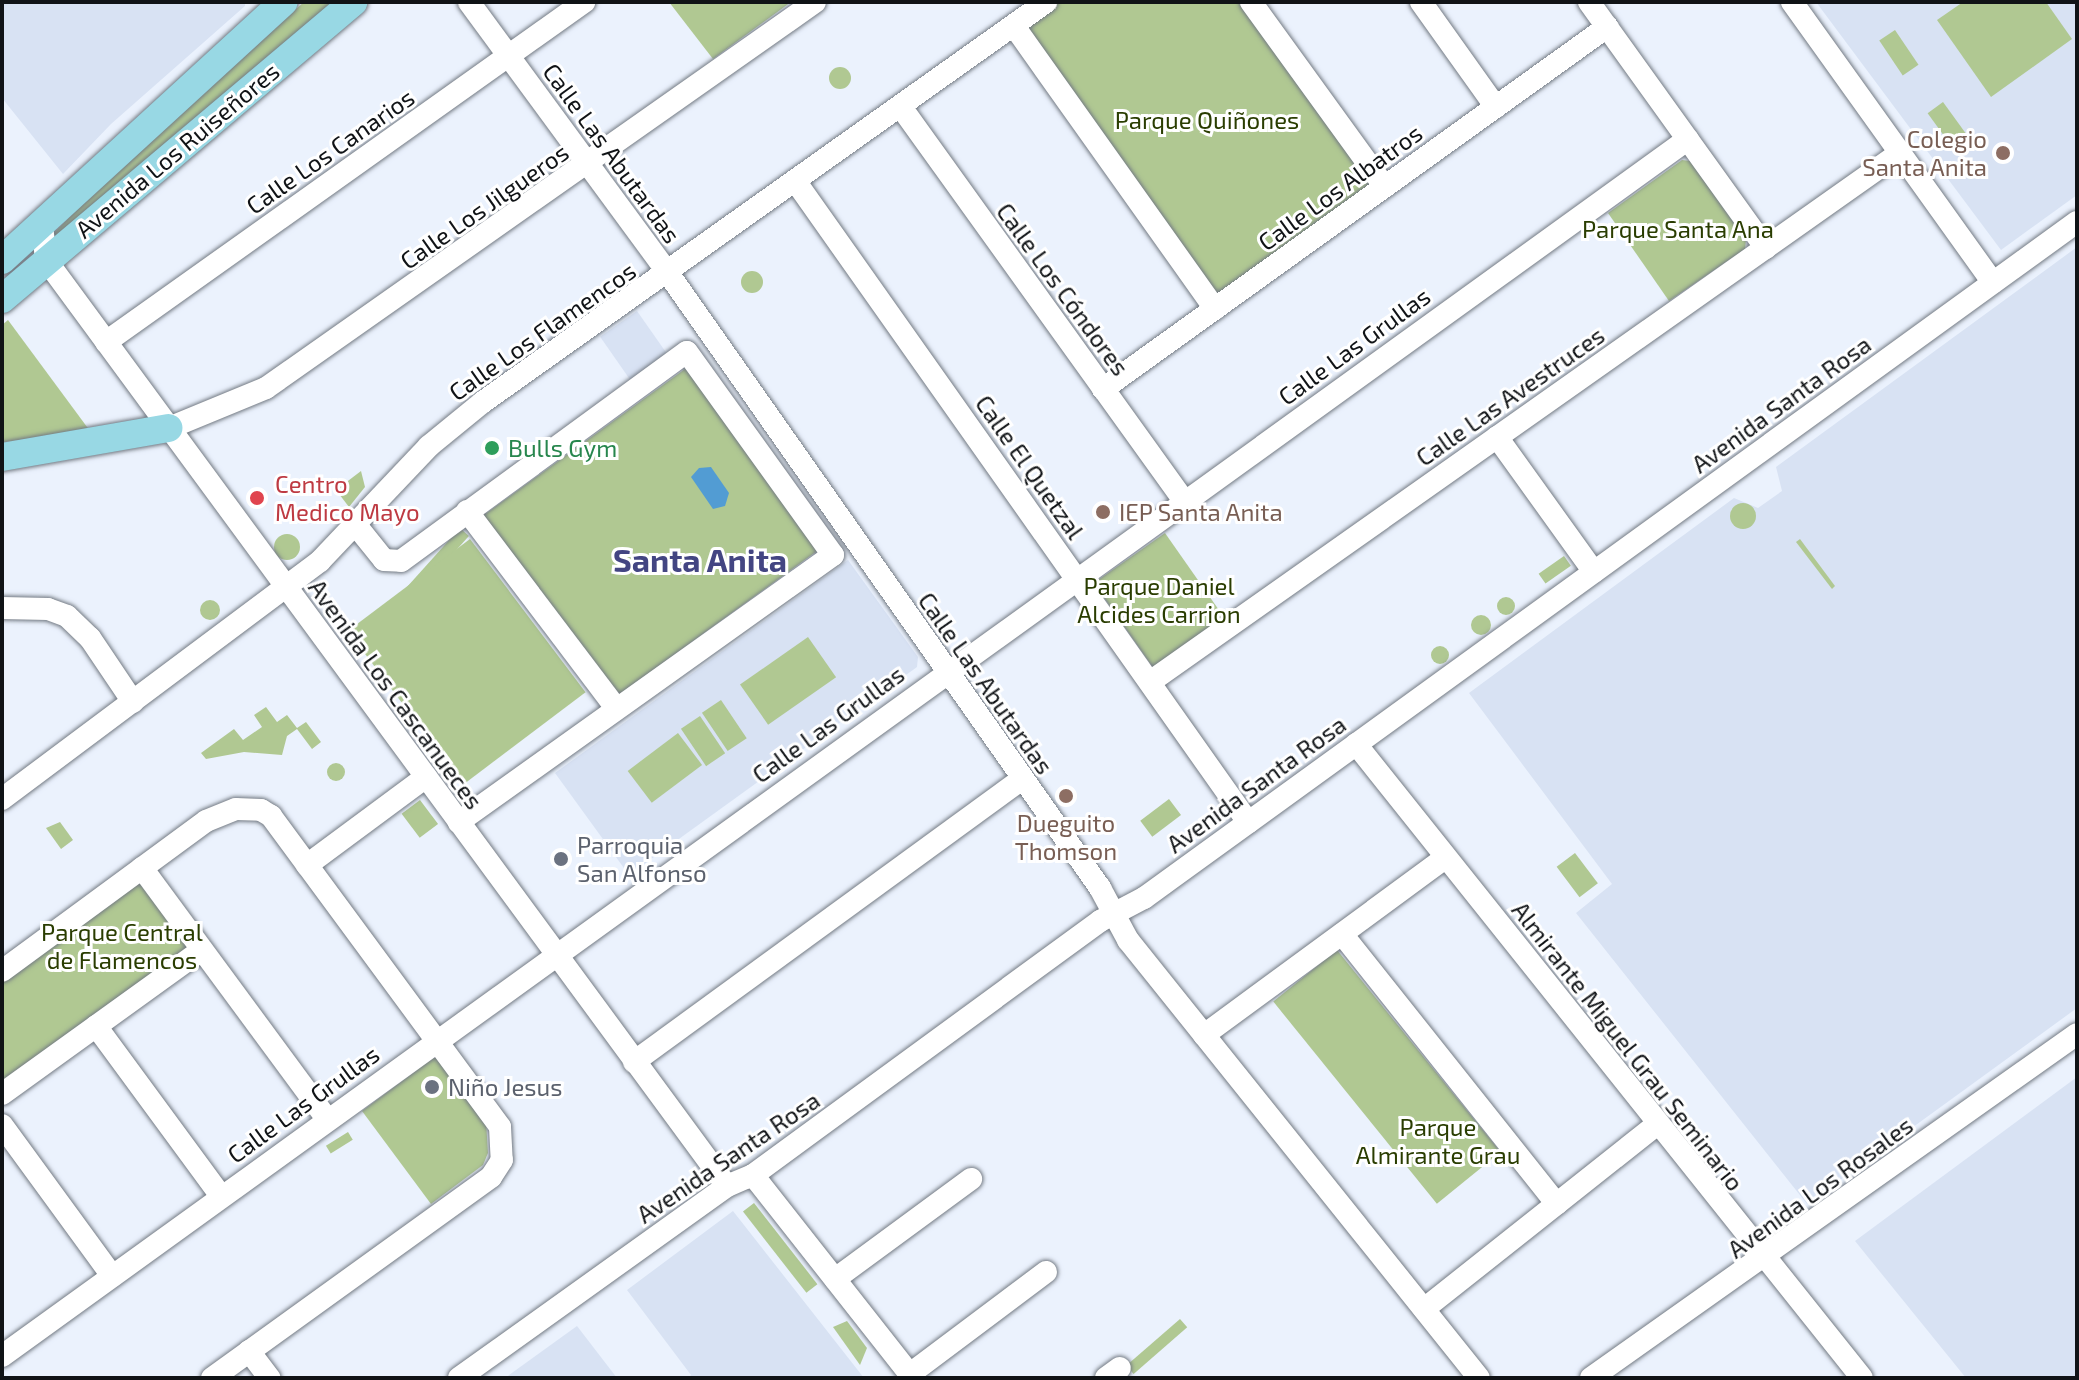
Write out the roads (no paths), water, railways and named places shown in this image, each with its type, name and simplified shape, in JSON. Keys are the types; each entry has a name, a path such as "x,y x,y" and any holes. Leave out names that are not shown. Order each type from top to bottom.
{"main road":[{"name":"Avenida Los Ruiseñores","path":"2,260 284,2"},
{"name":"Avenida Los Ruiseñores","path":"2,299 353,2"},
{"path":"2,457 169,428"}],"street":[{"path":"251,30 257,2"},
{"name":"Calle Las Abutardas","path":"469,2 668,273 1022,779 1114,913 1128,940 1479,1378"},
{"name":"Calle Los Canarios","path":"106,342 584,2"},
{"name":"Calle Los Jilgueros","path":"169,428 266,388 589,165 815,2"},
{"name":"Calle Los Flamencos","path":"2,799 286,588 355,524 429,446 483,402 1046,2"},
{"path":"1251,2 1385,187"},
{"path":"1421,2 1496,107"},
{"path":"1589,2 1766,248"},
{"path":"1792,2 1993,283"},
{"path":"1014,26 1215,309"},
{"name":"Calle Los Albatros","path":"1103,389 1607,27"},
{"name":"Calle Los Cóndores","path":"901,107 1184,501"},
{"name":"Calle Las Grullas","path":"3,1355 554,953 1688,139"},
{"name":"Calle Las Avestruces","path":"1150,682 1900,153"},
{"name":"Calle El Quetzal","path":"796,182 1248,822"},
{"name":"Avenida Santa Rosa","path":"459,1378 727,1186 753,1175 1114,913 1134,904 2077,222"},
{"name":"Avenida Los Cascanueces","path":"42,226 46,260 727,1186"},
{"path":"355,524 391,563 687,352 833,555 459,822"},
{"path":"1497,437 1594,572"},
{"path":"467,511 616,708"},
{"path":"2,608 48,609 67,616 90,638 133,702"},
{"name":"Almirante Miguel Grau Seminario","path":"1356,744 1765,1259 1853,1375"},
{"path":"307,865 426,777"},
{"path":"634,1062 1022,779"},
{"path":"2,971 206,821 236,809 266,812 437,1039 503,1137 502,1160 491,1177 212,1378"},
{"path":"1204,1035 1446,857"},
{"path":"142,868 327,1119"},
{"path":"1342,934 1557,1204"},
{"path":"2,1094 202,950"},
{"path":"96,1026 221,1196"},
{"name":"Avenida Los Rosales","path":"1591,1378 1765,1259 2077,1034"},
{"path":"1424,1309 1657,1124"},
{"path":"2,1125 112,1276"},
{"path":"753,1175 911,1376 1046,1272"},
{"path":"835,1279 971,1179"},
{"path":"249,1351 269,1378"}],"water":[{"path":"711,467 729,493 725,506 713,509 691,477 699,468"}],"place":[{"name":"Colegio Santa Anita","path":"2003,153"},
{"name":"Bulls Gym","path":"492,448"},
{"name":"Centro Medico Mayo","path":"257,498"},
{"name":"IEP Santa Anita","path":"1103,512"},
{"name":"Dueguito Thomson","path":"1066,796"},
{"name":"Parroquia San Alfonso","path":"561,859"},
{"name":"Niño Jesus","path":"432,1087"}],"district":[{"name":"Santa Anita","path":"700,559"}],"park label":[{"name":"Parque Quiñones","path":"1207,120"},
{"name":"Parque Santa Ana","path":"1678,229"},
{"name":"Parque Daniel Alcides Carrion","path":"1159,600"},
{"name":"Parque Central de Flamencos","path":"122,946"},
{"name":"Parque Almirante Grau","path":"1438,1141"}]}
